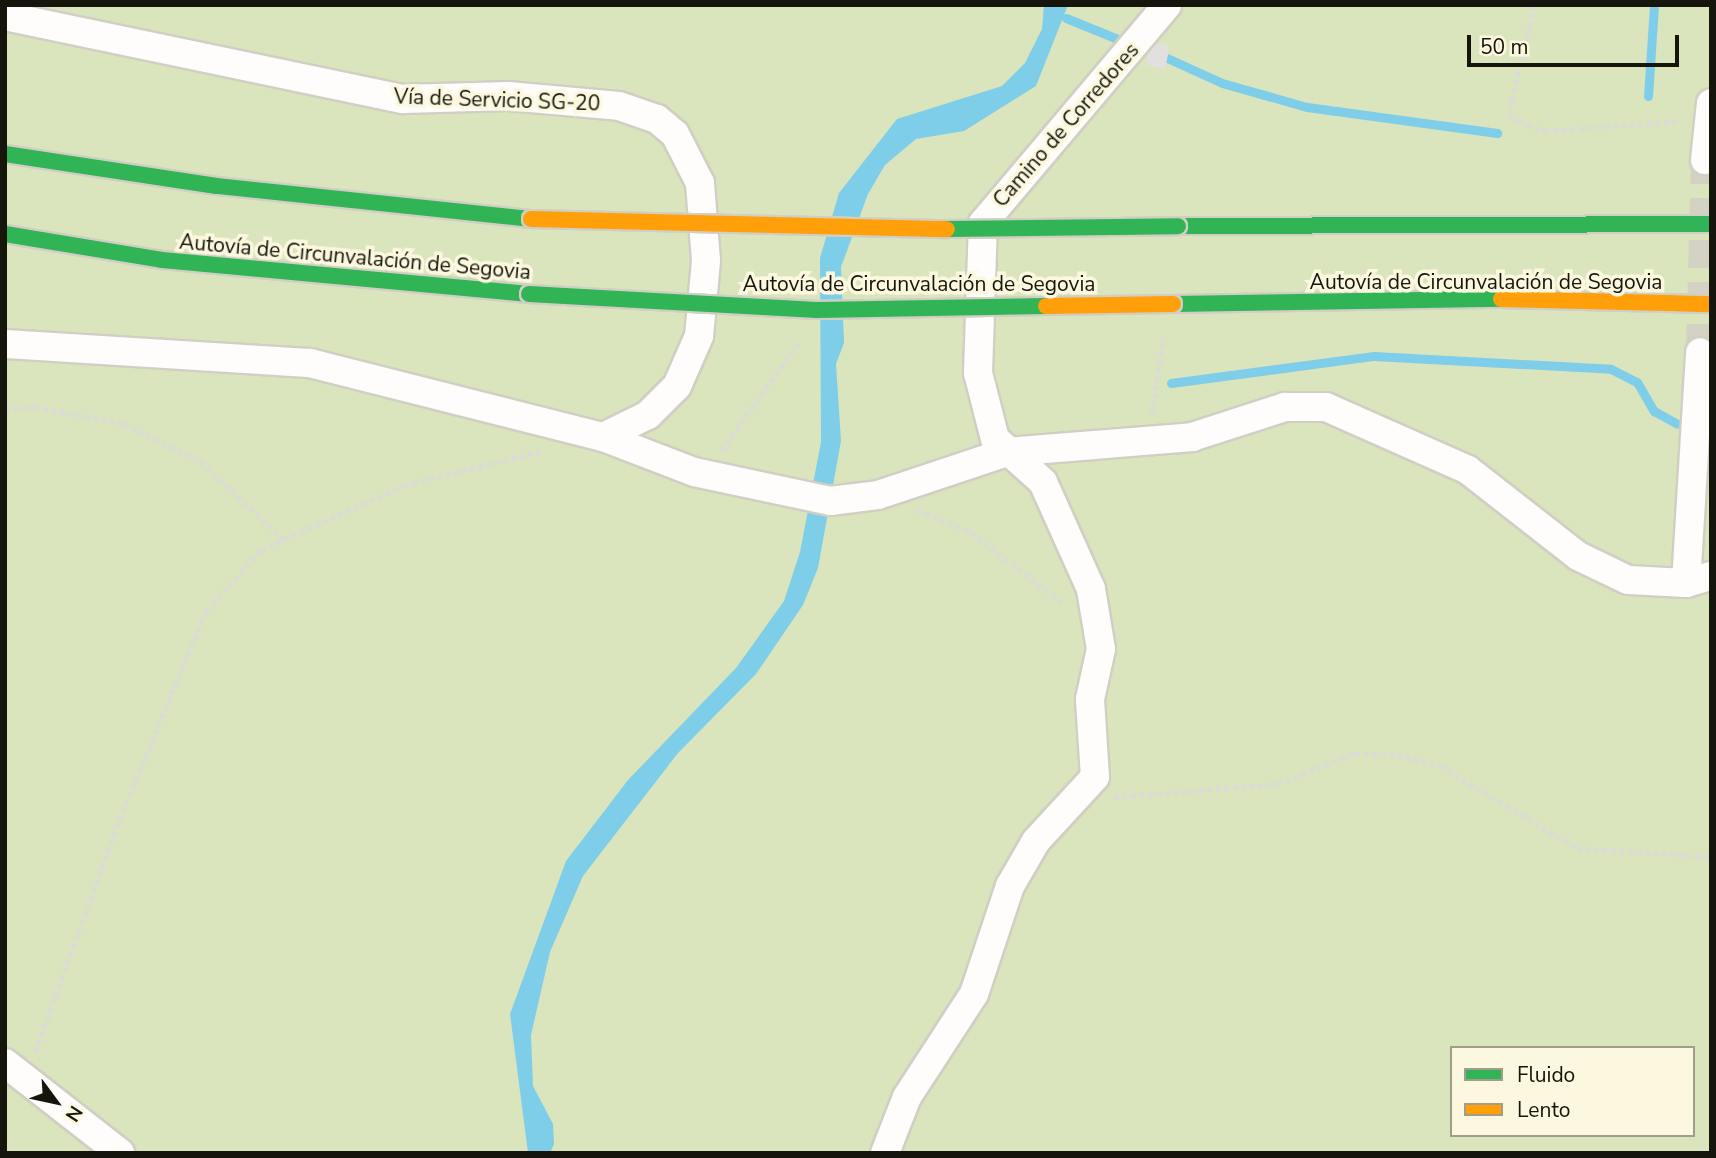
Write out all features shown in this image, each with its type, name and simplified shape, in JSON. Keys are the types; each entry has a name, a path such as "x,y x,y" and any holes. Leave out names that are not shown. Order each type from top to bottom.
{"highway":[{"path":"5,154 216,186 531,219 838,230 1493,220 1711,224"},
{"name":"Autovía de Circunvalación de Segovia","path":"5,234 162,260 529,294 817,310 1497,299 1711,304"}],"street":[{"name":"Camino de Corredores","path":"1007,452 995,439 978,373 983,223 1167,5"},
{"name":"Vía de Servicio SG-20","path":"5,16 402,99 508,96 619,106 657,119 675,134 700,183 706,261 699,336 677,386 648,415 603,437"},
{"path":"1705,160 1708,115"},
{"path":"5,344 310,363 603,437 694,472 830,501 877,495 1007,452 1181,439 1285,407 1326,407 1468,470 1578,556 1628,580 1699,579 1700,352"},
{"path":"885,1153 907,1097 974,994 1010,886 1036,841 1095,777 1090,699 1099,635 1091,589 1043,482 1007,452"},
{"path":"15,1071 120,1153"}],"path":[{"path":"1535,5 1509,113 1545,131 1708,115"},
{"path":"1160,379 1163,328"},
{"path":"694,472 734,440 806,334"},
{"path":"5,409 35,407 135,429 200,461 284,540"},
{"path":"15,1071 206,611 261,550 404,485 550,450"},
{"path":"877,495 971,532 1099,635"},
{"path":"1082,792 1126,798 1277,784 1355,753 1396,755 1440,766 1577,848 1711,857"}],"green space":[{"path":"5,5 1711,5 1711,1153 5,1153"}],"water":[{"path":"1044,5 1068,5 1036,86 964,131 916,139 885,165 868,194 841,267 844,343 836,364 841,441 818,568 803,605 756,674 678,753 583,876 550,952 531,1035 533,1086 553,1124 554,1144 550,1153 528,1153 510,1014 566,861 628,780 736,668 784,601 800,552 821,442 820,258 839,193 897,119 1002,86 1025,63 1042,29"}],"building":[{"path":"1150,42 1170,46 1165,68 1146,65"}],"waterway":[{"path":"1648,96 1654,5"},
{"path":"1066,18 1130,44"},
{"path":"1156,53 1222,83 1307,107 1497,133"},
{"path":"1171,383 1374,356 1611,369 1637,382 1654,411 1677,424"}],"tunnel":[{"path":"1700,352 1705,160"}],"traffic: fast":[{"path":"5,154 217,186 531,219"},
{"path":"1178,226 1711,224"},
{"path":"947,229 1178,226"},
{"path":"5,234 162,260 529,294"},
{"path":"529,294 817,310 1046,306"},
{"path":"1173,304 1501,299"}],"traffic: slow":[{"path":"531,219 947,229"},
{"path":"1501,299 1711,304"},
{"path":"1046,306 1173,304"}]}
